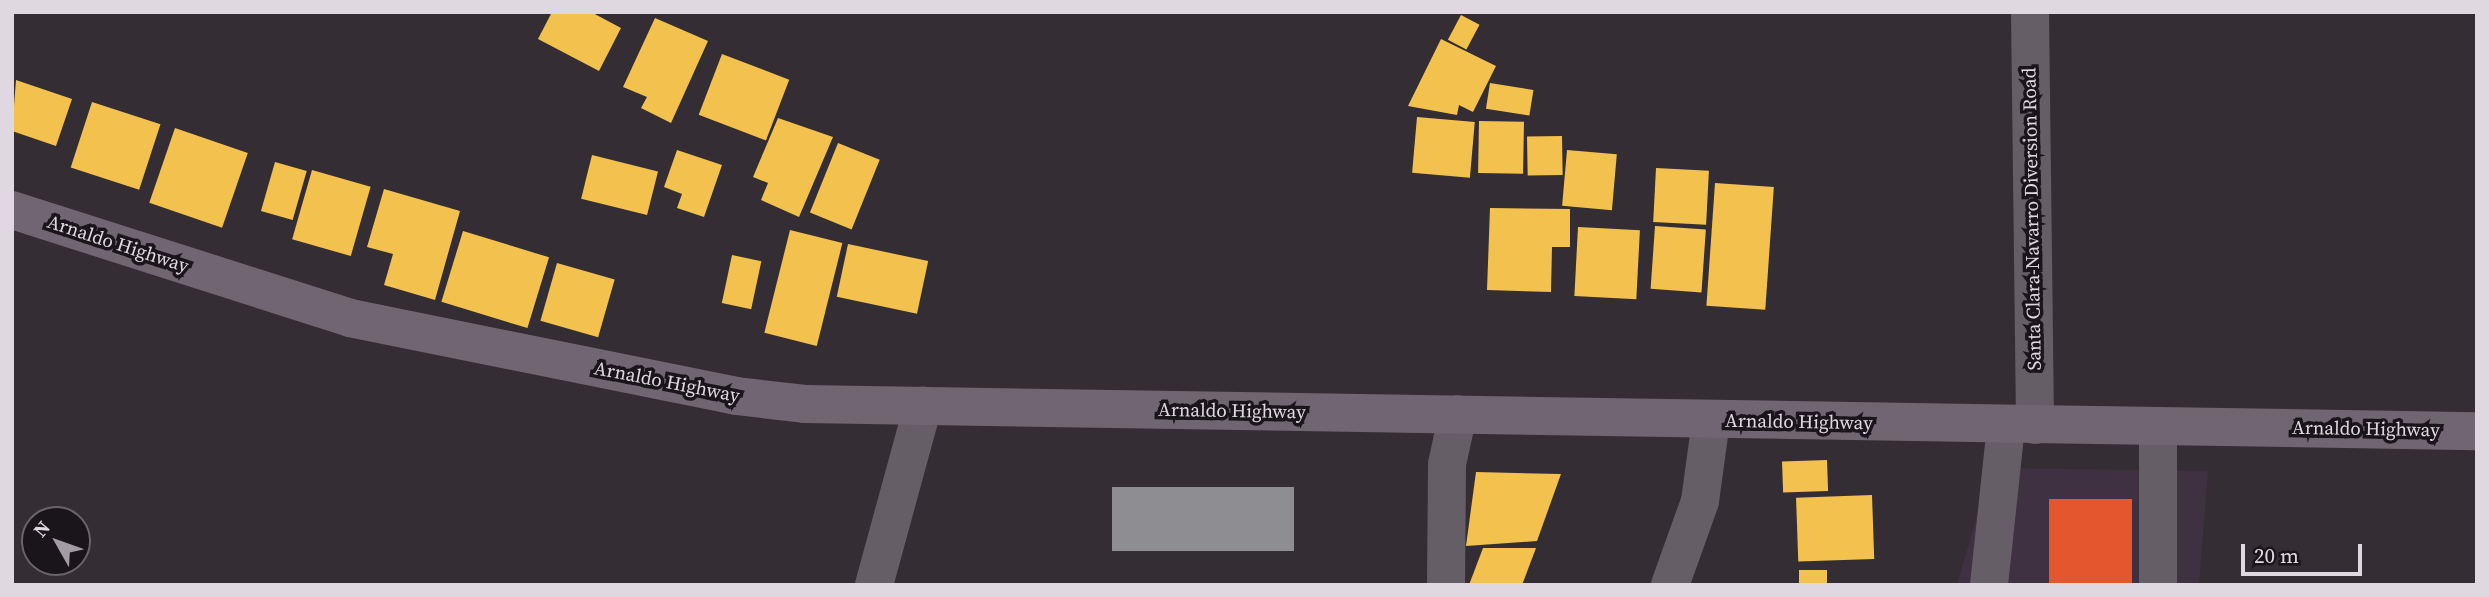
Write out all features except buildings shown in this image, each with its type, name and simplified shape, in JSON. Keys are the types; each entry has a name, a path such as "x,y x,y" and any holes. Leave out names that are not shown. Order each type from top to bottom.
{"main road":[{"name":"Arnaldo Highway","path":"12,210 350,318 736,396 923,406 1458,414 1711,421 2477,431"}],"street":[{"name":"Santa Clara-Navarro Diversion Road","path":"1989,585 2020,425 2029,12"},
{"path":"874,585 923,406"},
{"path":"1446,585 1447,464 1458,414"},
{"path":"1670,585 1700,501 1711,421"},
{"path":"2158,426 2158,585"}],"shaded area":[{"path":"1991,468 2208,471 2199,585 1957,585"}]}
